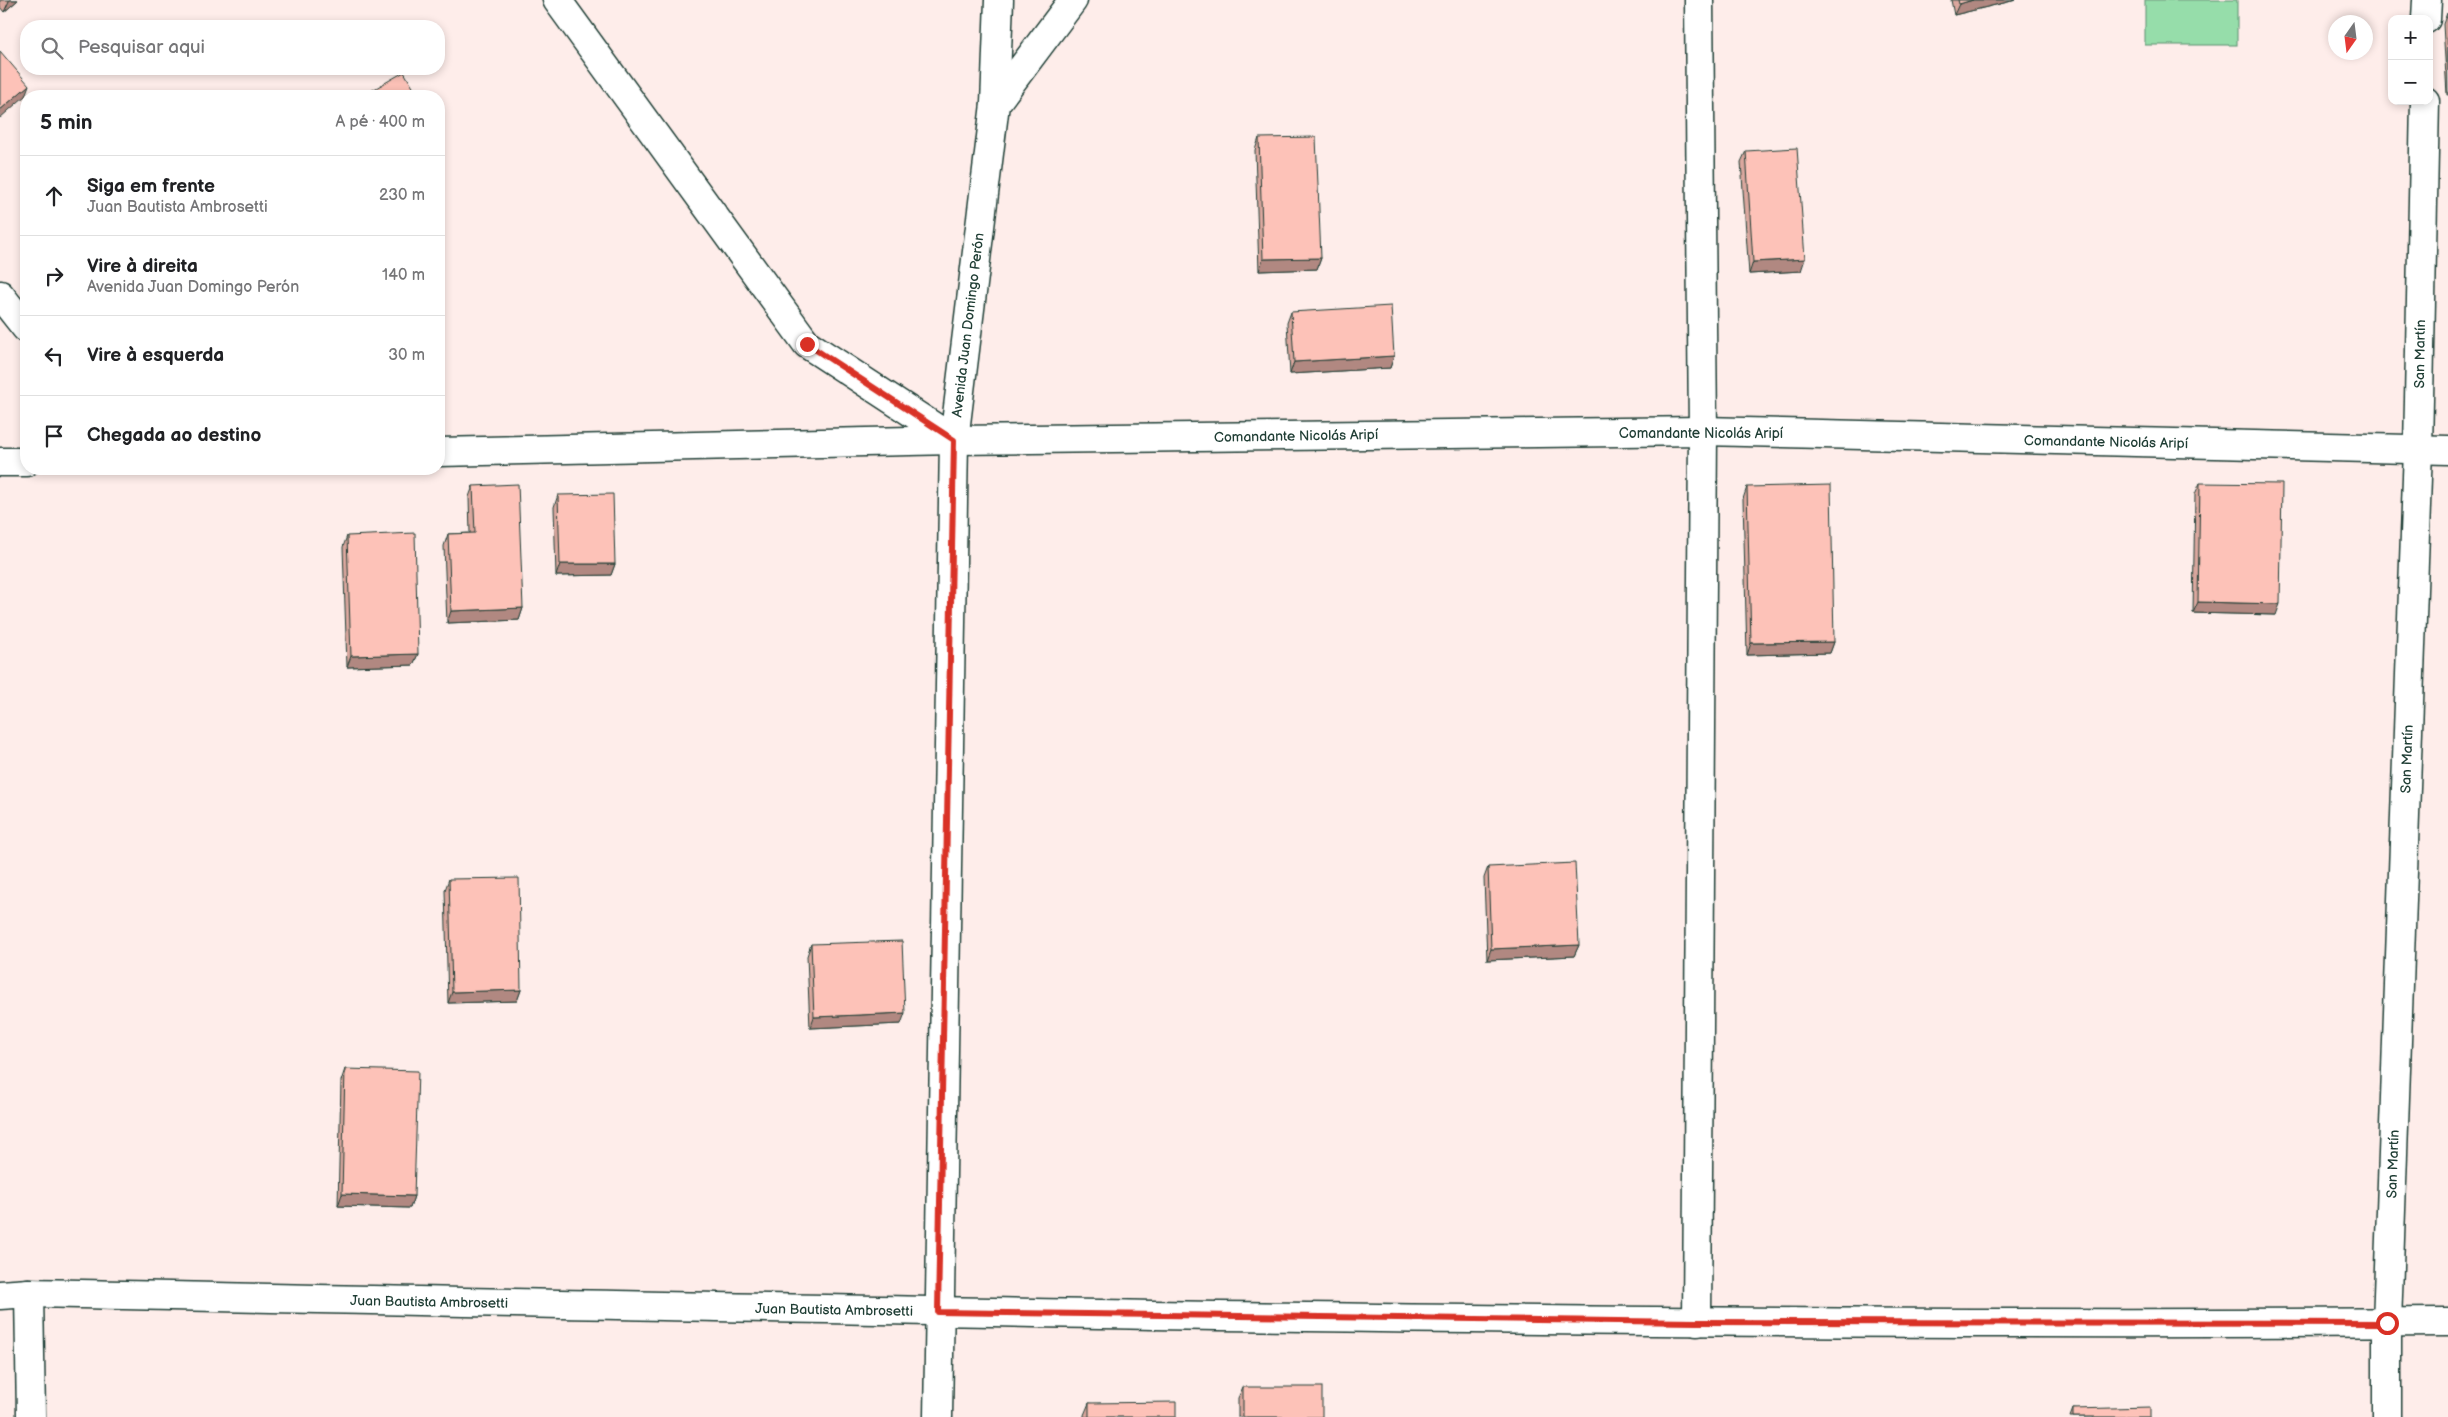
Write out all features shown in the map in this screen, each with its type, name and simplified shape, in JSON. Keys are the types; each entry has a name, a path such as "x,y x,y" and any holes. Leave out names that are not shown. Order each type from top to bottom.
{"street":[{"path":"557,0 807,344 954,440"},
{"name":"Avenida Juan Domingo Perón","path":"938,1417 938,1312 954,440 994,104 999,0"},
{"path":"994,104 1073,0"},
{"path":"1697,1322 1703,431 1699,0"},
{"path":"2426,15 2427,0"},
{"name":"San Martín","path":"2387,1417 2387,1323 2418,449 2425,105"},
{"path":"0,295 20,320"},
{"name":"Comandante Nicolás Aripí","path":"445,452 954,440 1703,431 2448,450"},
{"path":"0,462 20,462"},
{"path":"29,1293 31,1417"},
{"name":"Juan Bautista Ambrosetti","path":"0,1295 29,1293 938,1312 1697,1322 2448,1322"}],"green space":[{"path":"2145,0 2237,0 2237,45 2145,45"}],"building":[{"path":"1958,0 1973,0 1959,4"},
{"path":"0,51 29,85 23,90 20,90 20,93 0,110"},
{"path":"399,75 406,75 414,90 372,90"},
{"path":"1316,137 1321,258 1263,259 1259,138"},
{"path":"1797,148 1805,259 1753,262 1746,151"},
{"path":"1391,306 1394,356 1294,362 1291,312"},
{"path":"2200,483 2282,484 2280,604 2198,602"},
{"path":"518,484 523,608 451,611 448,534 475,533 473,486"},
{"path":"1831,485 1834,642 1751,643 1747,487"},
{"path":"613,494 615,564 560,564 558,495"},
{"path":"415,533 418,654 351,656 347,536"},
{"path":"1575,863 1579,945 1491,949 1488,867"},
{"path":"519,878 521,990 452,992 449,879"},
{"path":"902,941 905,1013 814,1017 811,944"},
{"path":"345,1069 418,1071 414,1196 342,1194"},
{"path":"1243,1387 1322,1387 1322,1417 1243,1417"},
{"path":"1176,1402 1176,1417 1089,1417 1089,1403"},
{"path":"2150,1407 2150,1417 2073,1417 2073,1409"}],"route":[{"path":"807,344 954,440 938,1312 1697,1322 2387,1323"}]}
